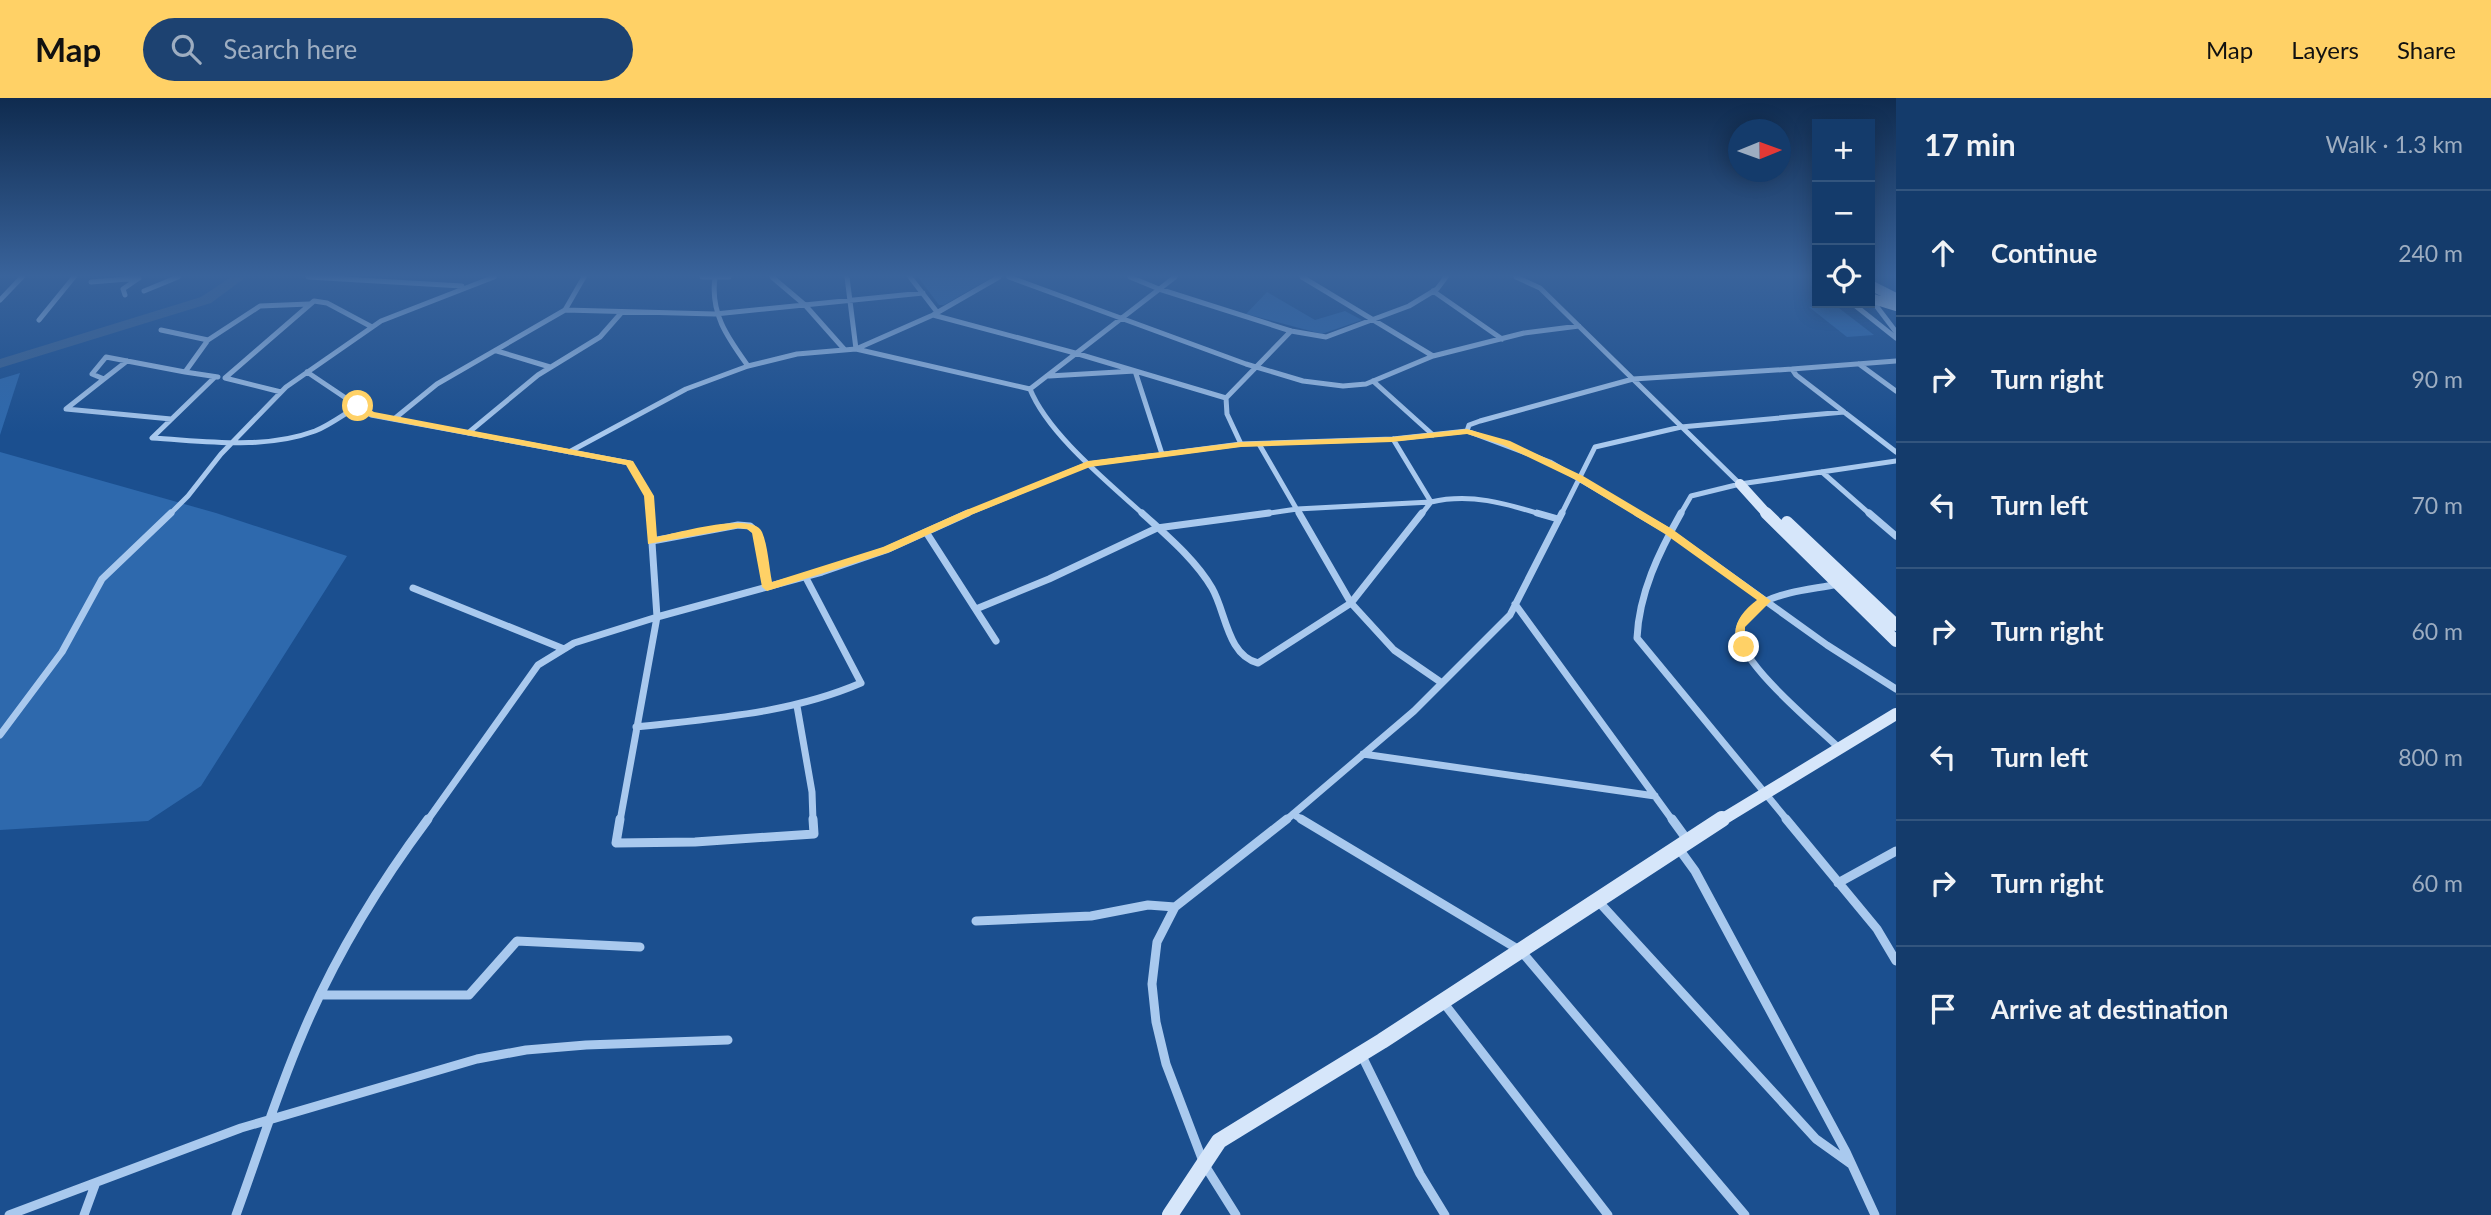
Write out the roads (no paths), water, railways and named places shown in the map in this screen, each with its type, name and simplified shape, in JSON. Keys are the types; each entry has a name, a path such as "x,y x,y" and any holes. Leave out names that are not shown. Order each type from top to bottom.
{"street":[{"path":"185,372 208,340 225,329"},
{"path":"225,379 282,329"},
{"path":"0,734 62,652 102,579 188,496 234,440 281,392 369,329"},
{"path":"394,419 437,384 533,329"},
{"path":"468,433 495,408 607,329"},
{"path":"725,329 748,366"},
{"path":"827,329 845,349"},
{"path":"854,329 856,349"},
{"path":"856,349 901,329"},
{"path":"989,329 1226,398"},
{"path":"1030,389 1106,329"},
{"path":"1151,329 1256,368 1301,381 1345,387 1387,377 1433,356 1502,339 1560,329"},
{"path":"1285,329 1326,337 1348,329"},
{"path":"1389,329 1433,356"},
{"path":"1488,329 1502,339"},
{"path":"1582,329 1896,641"},
{"path":"161,330 208,340"},
{"path":"1226,398 1291,331"},
{"path":"569,452 686,389 748,366 797,354 856,349 1030,389"},
{"path":"497,351 550,367"},
{"path":"104,379 92,374 106,357 281,392"},
{"path":"127,361 66,409 172,419"},
{"path":"1467,432 1469,425 1480,421 1633,379 1896,361"},
{"path":"1858,364 1896,391"},
{"path":"1792,369 1796,375 1896,452"},
{"path":"1046,376 1135,371"},
{"path":"1135,371 1162,454"},
{"path":"307,372 371,415 630,463 649,496 657,617 616,842 695,842 814,834 812,792 797,706"},
{"path":"215,377 152,438 234,440 250,443 286,440 318,430 358,406"},
{"path":"1373,381 1433,435"},
{"path":"1030,389 1036,406 1088,464 1196,566 1216,593 1242,658 1250,663 1258,663 1351,603 1431,502"},
{"path":"1226,398 1231,424 1241,444"},
{"path":"1236,1215 1204,1164 1166,1065 1156,1023 1152,984 1157,942 1175,906 1293,814 1363,754 1510,615 1595,447 1681,427 1844,412"},
{"path":"236,1215 268,1121 302,1034 348,941 390,870 538,665 574,643 886,550 1088,464 1241,444 1392,439 1467,432 1507,443 1579,478 1668,531 1827,645 1896,689"},
{"path":"1392,439 1431,502"},
{"path":"1259,444 1351,603 1394,650 1442,682"},
{"path":"1896,461 1691,496 1668,531 1636,622 1637,638 1762,793 1877,929 1896,961"},
{"path":"1822,472 1896,536"},
{"path":"1742,486 1758,494 1896,625"},
{"path":"976,609 1049,579 1157,528 1297,509 1459,498 1489,500 1558,519"},
{"path":"652,541 738,525 750,526 757,532 767,587"},
{"path":"926,532 996,640"},
{"path":"636,727 797,706 839,694 861,683 805,576"},
{"path":"1838,584 1765,601 1758,605 1740,626 1741,642 1773,685 1839,748"},
{"path":"413,588 564,649"},
{"path":"1515,604 1655,796 1684,845 1695,871 1852,1164 1875,1215"},
{"path":"1170,1215 1219,1141 1361,1054 1762,793 1896,714"},
{"path":"1363,754 1655,796"},
{"path":"1293,814 1521,951 1745,1215"},
{"path":"1838,883 1896,851"},
{"path":"1597,901 1816,1139 1852,1164"},
{"path":"976,921 1091,916 1148,905 1175,906"},
{"path":"321,995 470,995 517,941 640,947"},
{"path":"1442,1002 1608,1215"},
{"path":"9,1215 242,1128 477,1059 526,1049 728,1040"},
{"path":"1361,1054 1420,1174 1445,1215"},
{"path":"84,1215 95,1185"}],"waterway":[{"path":"0,364 112,329"}]}
